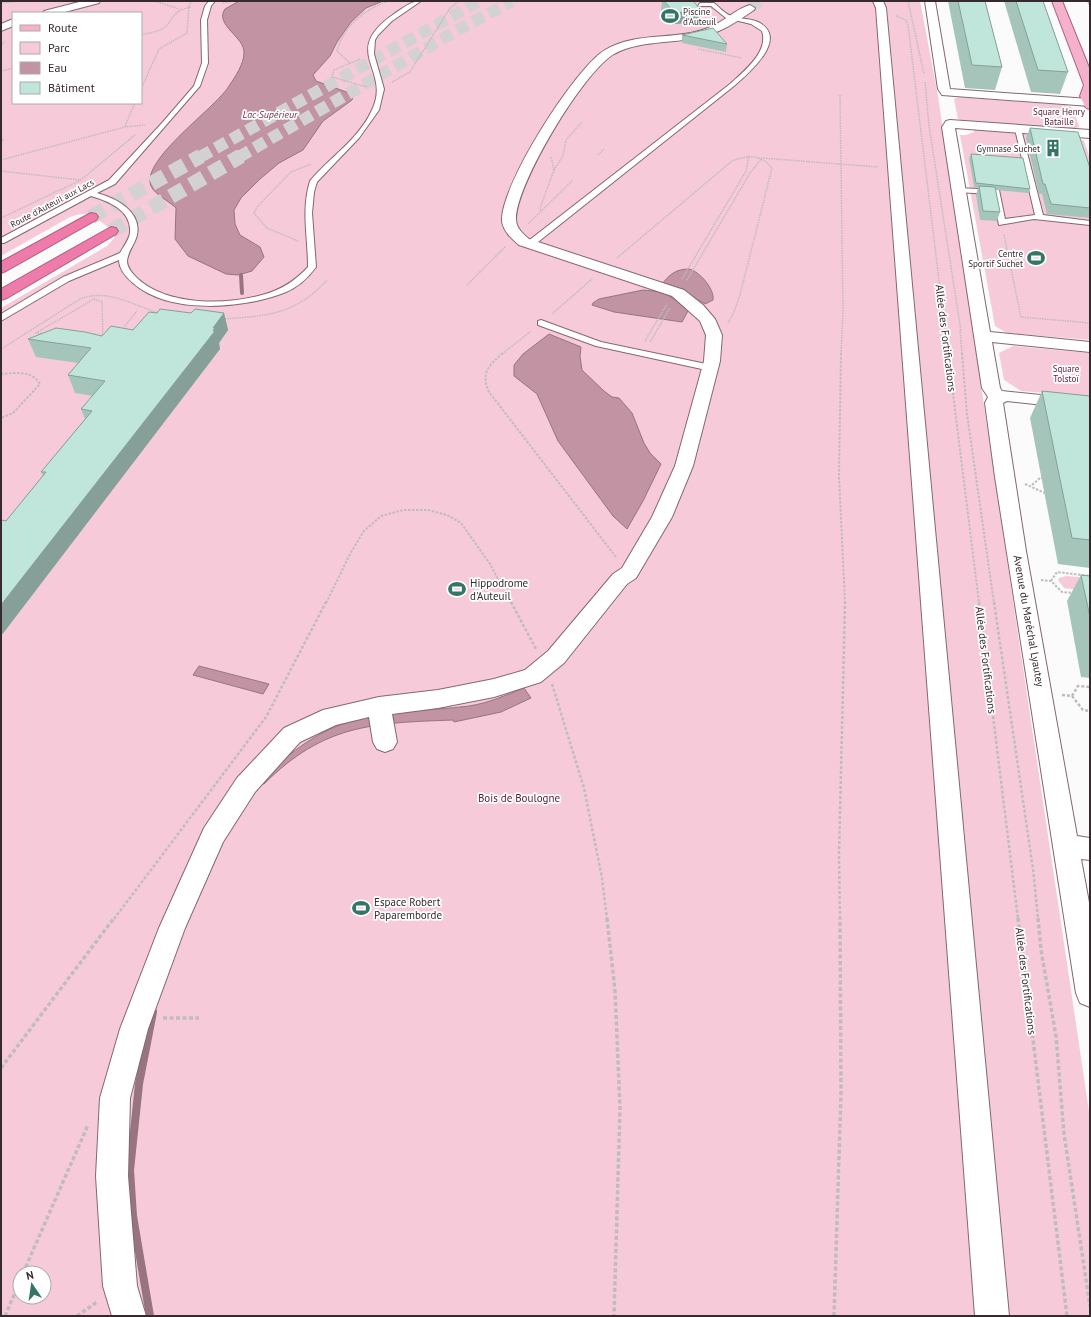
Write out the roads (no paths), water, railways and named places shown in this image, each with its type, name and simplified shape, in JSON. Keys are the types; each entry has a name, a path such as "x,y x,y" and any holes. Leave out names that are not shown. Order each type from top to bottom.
{"highway":[{"path":"1,268 91,217"},
{"path":"1,294 111,231"}],"main road":[{"path":"1057,1 1090,85 1086,96 1090,104"}],"street":[{"path":"52,12 95,1"},
{"path":"930,1 947,108 948,127 991,388 997,397 1007,396 1090,405"},
{"path":"129,1316 120,1286 112,1176 115,1098 138,1018 172,928 213,836 246,785 292,735 331,717 379,706 438,699 494,688 533,676 556,657 620,579 628,573 662,517 684,466 711,368 714,335 707,319 697,308 678,293 524,242 512,231 508,220 510,209 520,182 548,129 567,99 590,69 607,53 630,44 710,31 750,8"},
{"path":"884,8 881,8 894,168 992,1316"},
{"path":"1,24 12,22"},
{"path":"1,28 12,22"},
{"path":"947,108 1090,104"},
{"path":"947,108 1018,129 1090,134"},
{"path":"982,336 1090,347"},
{"name":"Avenue du Maréchal Lyautey","path":"997,397 994,403 1020,577 1042,692 1079,847 1090,989"},
{"path":"379,706 385,742"}],"lane":[{"name":"Route d'Auteuil aux Lacs","path":"1,241 92,194 112,182 164,124 197,86 204,63 204,20 208,6 212,1"},
{"path":"92,194 110,200 125,211 131,220 134,235 123,255 123,265 131,276 144,288 159,295 188,302 226,303 259,298 300,281 312,267 308,218 309,192 314,181 365,127 376,110 381,91 371,55 371,43 375,35 386,24 418,1"},
{"path":"530,244 707,105 749,70 756,61 766,46 767,36 764,28 749,21 724,15 712,4 700,4"},
{"path":"1018,129 1040,218"},
{"path":"958,190 996,192 1002,223 1012,219 1040,218 1090,223"},
{"path":"1,318 66,280 123,255"},
{"path":"541,323 599,344 711,368"}],"water":[{"name":"Lac Supérieur","path":"239,1 383,1 366,8 351,22 337,42 330,56 313,75 316,81 352,94 352,100 323,121 303,150 279,163 260,179 241,198 234,210 235,224 240,235 260,247 264,257 252,271 238,275 226,274 188,256 175,239 176,208 153,189 151,186 151,175 157,162 167,149 221,96 239,70 244,57 243,47 226,26 223,20 223,15 225,9"},
{"path":"680,270 693,270 706,281 712,291 713,300 705,304 683,291 662,284 674,273"},
{"path":"643,290 663,292 689,309 682,322 614,312 592,305 599,299"},
{"path":"549,334 581,347 580,356 582,370 604,391 612,397 619,398 632,413 644,443 650,453 661,464 627,529 613,516 558,441 537,394 514,376 514,365 523,354"},
{"path":"199,666 269,684 263,694 193,675"},
{"path":"524,688 531,698 501,712 454,722 453,720 424,721 374,726 329,738 308,749 286,764 264,784 259,782 279,763 301,746 324,732 349,722 379,715 476,705"}],"waterway":[{"path":"241,275 242,293"},
{"path":"150,1316 133,1216 130,1170 139,1084 153,1012"}],"tunnel":[{"path":"200,157 479,1"},
{"path":"239,157 456,31 512,1"},
{"path":"750,8 759,1"},
{"path":"91,217 201,156"},
{"path":"111,231 241,156"}],"place":[{"name":"Piscine d'Auteuil","path":"670,16"},
{"name":"Gymnase Suchet","path":"1053,148"},
{"name":"Centre Sportif Suchet","path":"1036,258"},
{"name":"Hippodrome d'Auteuil","path":"457,589"},
{"name":"Espace Robert Paparemborde","path":"361,908"}],"park label":[{"name":"Square Henry Bataille","path":"1059,116"},
{"name":"Square Tolstoï","path":"1066,374"},
{"name":"Bois de Boulogne","path":"519,798"}]}
